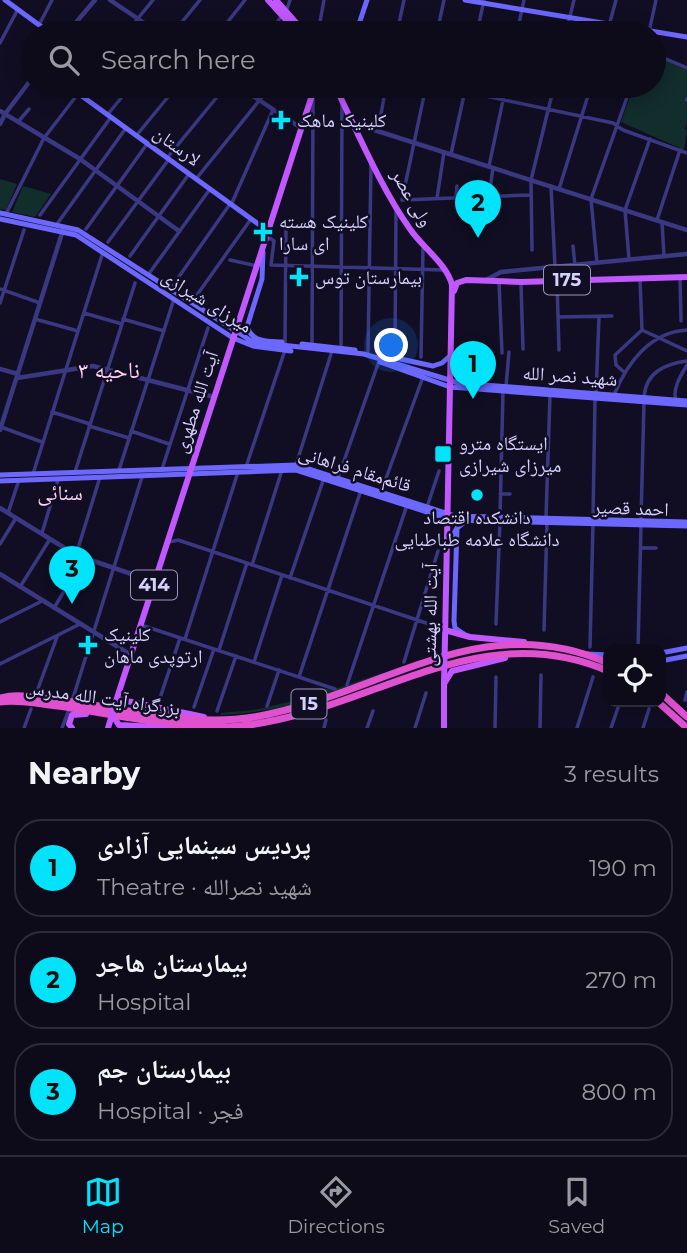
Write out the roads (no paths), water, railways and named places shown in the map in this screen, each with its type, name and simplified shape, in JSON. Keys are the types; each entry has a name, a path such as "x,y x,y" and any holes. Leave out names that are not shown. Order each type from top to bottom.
{"highway":[{"name":"بزرگراه آیت الله مدرس","path":"0,700 16,695 162,716 213,719 252,717 317,702 459,651 496,645 532,644 579,653 603,661"},
{"name":"بزرگراه آیت الله مدرس","path":"0,700 94,711 172,725 223,728 254,725 319,710 459,660 523,653 558,656 603,669"},
{"path":"666,698 687,717"},
{"path":"664,707 687,728"}],"main road":[{"path":"2,0 31,21"},
{"path":"268,0 292,21"},
{"path":"276,0 290,21"},
{"path":"360,21 367,0"},
{"path":"465,0 590,21"},
{"path":"666,34 687,37"},
{"name":"لارستان","path":"85,98 268,231"},
{"name":"آیت الله مطهری","path":"107,728 311,98"},
{"name":"ولی عصر","path":"341,98 397,209 451,280 453,292"},
{"name":"میرزای شیرازی","path":"2,215 81,232 190,303 234,336 253,342 364,354 451,385"},
{"name":"میرزای شیرازی","path":"60,227 76,234 248,345 379,361 451,385"},
{"name":"میرزای شیرازی","path":"263,246 262,279 247,327 256,339 368,352 433,366 442,363 451,355"},
{"name":"175","path":"453,292 459,281 521,282 684,277"},
{"name":"آیت الله بهشتی","path":"444,728 453,292"},
{"path":"451,385 550,395 644,399"},
{"name":"شهید نصر الله","path":"529,391 614,395 687,403"},
{"name":"شهید نصر الله","path":"644,399 687,403"},
{"name":"قائم‌مقام فراهانی","path":"0,481 296,465 448,517"},
{"name":"قائم‌مقام فراهانی","path":"0,475 162,469 301,471 448,517"},
{"name":"احمد قصیر","path":"448,517 467,520 500,519"},
{"name":"احمد قصیر","path":"448,517 687,524"},
{"path":"447,546 457,528 467,520"},
{"path":"457,528 454,626 470,637"},
{"path":"447,558 456,565"},
{"path":"446,602 455,592"},
{"path":"445,630 470,637 532,644"},
{"path":"666,652 687,647"},
{"path":"444,684 455,669 523,653"},
{"path":"579,653 603,655"},
{"path":"666,659 687,656"},
{"path":"116,700 213,719"},
{"path":"72,728 69,720 76,713 127,719"},
{"path":"113,716 117,724 124,726 174,728"},
{"path":"201,728 223,728"}],"street":[{"path":"41,21 52,0"},
{"path":"77,21 95,0"},
{"path":"110,0 141,21"},
{"path":"138,19 153,0"},
{"path":"183,21 200,0"},
{"path":"228,21 245,0"},
{"path":"278,21 290,0"},
{"path":"320,21 324,0"},
{"path":"400,21 404,0"},
{"path":"440,21 444,0"},
{"path":"520,21 524,0"},
{"path":"569,21 574,0"},
{"path":"611,21 616,0"},
{"path":"652,21 656,0"},
{"path":"479,21 483,1"},
{"path":"0,43 15,7"},
{"path":"666,59 687,68"},
{"path":"0,124 2,113 21,91"},
{"path":"2,215 44,138 74,98"},
{"path":"40,215 122,98"},
{"path":"136,135 167,98"},
{"path":"108,242 216,98"},
{"path":"256,98 301,128"},
{"path":"312,345 314,98"},
{"path":"341,98 341,348"},
{"path":"378,131 384,98"},
{"path":"424,98 402,200 530,195"},
{"path":"451,155 463,98"},
{"path":"496,98 616,126 684,152"},
{"path":"532,250 531,180 552,98"},
{"path":"559,189 587,98"},
{"path":"597,264 591,199 626,98"},
{"path":"196,179 259,100"},
{"path":"489,196 491,167 503,100"},
{"path":"18,122 29,109"},
{"path":"170,290 231,204 273,110"},
{"path":"2,113 80,159 179,231"},
{"path":"43,442 0,429 40,303 60,227 126,128"},
{"path":"368,128 687,230"},
{"path":"629,260 625,210 650,139"},
{"path":"86,229 147,144"},
{"path":"664,257 659,221 687,145"},
{"path":"437,198 444,152"},
{"path":"368,352 371,157"},
{"path":"130,256 189,174"},
{"path":"456,198 457,186"},
{"path":"551,186 555,267"},
{"path":"148,275 210,189"},
{"path":"391,358 395,350 397,209"},
{"path":"190,303 251,219"},
{"path":"285,343 286,223"},
{"path":"0,303 2,290 24,230"},
{"path":"263,246 270,238 274,241 271,265 444,270"},
{"path":"573,246 575,266"},
{"path":"421,357 424,247"},
{"path":"33,474 103,252"},
{"path":"483,281 501,272 687,254"},
{"path":"230,260 257,266"},
{"path":"681,321 684,277"},
{"path":"624,372 616,365 615,354 642,330 640,279"},
{"path":"557,281 559,350"},
{"path":"499,282 502,353"},
{"path":"521,282 523,349"},
{"path":"75,472 135,283"},
{"path":"2,290 40,303"},
{"path":"119,470 174,299"},
{"path":"84,313 164,331"},
{"path":"558,317 612,316"},
{"path":"590,647 599,317"},
{"path":"35,318 78,331"},
{"path":"162,469 208,328"},
{"path":"642,330 687,351"},
{"path":"614,395 624,372 657,337 669,332 687,330"},
{"path":"246,467 285,350"},
{"path":"496,624 504,389 509,352"},
{"path":"296,465 331,354"},
{"path":"338,478 379,361"},
{"path":"638,644 644,399 648,380 656,372 667,365 687,363 674,395 676,400"},
{"path":"0,369 17,376 93,366 214,397"},
{"path":"381,492 423,377"},
{"path":"544,630 550,395"},
{"path":"52,412 129,438"},
{"path":"131,431 170,444"},
{"path":"194,707 250,564 282,470"},
{"path":"427,508 439,471"},
{"path":"160,698 213,552 238,472"},
{"path":"73,698 143,475"},
{"path":"76,555 100,477"},
{"path":"42,534 58,478"},
{"path":"290,578 324,478"},
{"path":"8,513 19,480"},
{"path":"299,677 360,490"},
{"path":"500,494 510,494"},
{"path":"347,685 407,505"},
{"path":"0,508 76,555 155,582"},
{"path":"0,544 16,518"},
{"path":"20,587 50,539"},
{"path":"167,542 177,540 445,630"},
{"path":"640,548 656,548"},
{"path":"404,662 438,551"},
{"path":"54,608 85,558"},
{"path":"0,575 131,655"},
{"path":"254,662 282,575"},
{"path":"0,622 42,600"},
{"path":"0,664 80,624"},
{"path":"141,625 335,689"},
{"path":"36,694 57,635"},
{"path":"217,710 236,656"},
{"path":"267,706 279,670"},
{"path":"540,728 541,675"},
{"path":"495,728 496,677"},
{"path":"577,728 593,677"},
{"path":"686,700 687,692"},
{"path":"415,728 426,693"},
{"path":"611,728 618,707"},
{"path":"24,728 31,709"},
{"path":"643,728 649,709"},
{"path":"367,728 373,711"},
{"path":"62,728 68,712"},
{"path":"324,728 326,720"}],"place":[{"name":"کلینیک ماهک","path":"281,120"},
{"name":"کلینیک هسته ای سارا","path":"263,232"},
{"name":"بیمارستان هاجر","path":"478,238"},
{"name":"بیمارستان توس","path":"299,277"},
{"name":"پردیس سینمایی آزادی","path":"473,399"},
{"name":"ایستگاه مترو میرزای شیرازی","path":"443,454"},
{"name":"دانشکده اقتصاد دانشگاه علامه طباطبایی","path":"477,495"},
{"name":"بیمارستان جم","path":"72,604"},
{"name":"کلینیک ارتوپدی ماهان","path":"88,645"}],"district":[{"name":"ناحیه ۳","path":"109,370"},
{"name":"سنائی","path":"60,492"}]}
